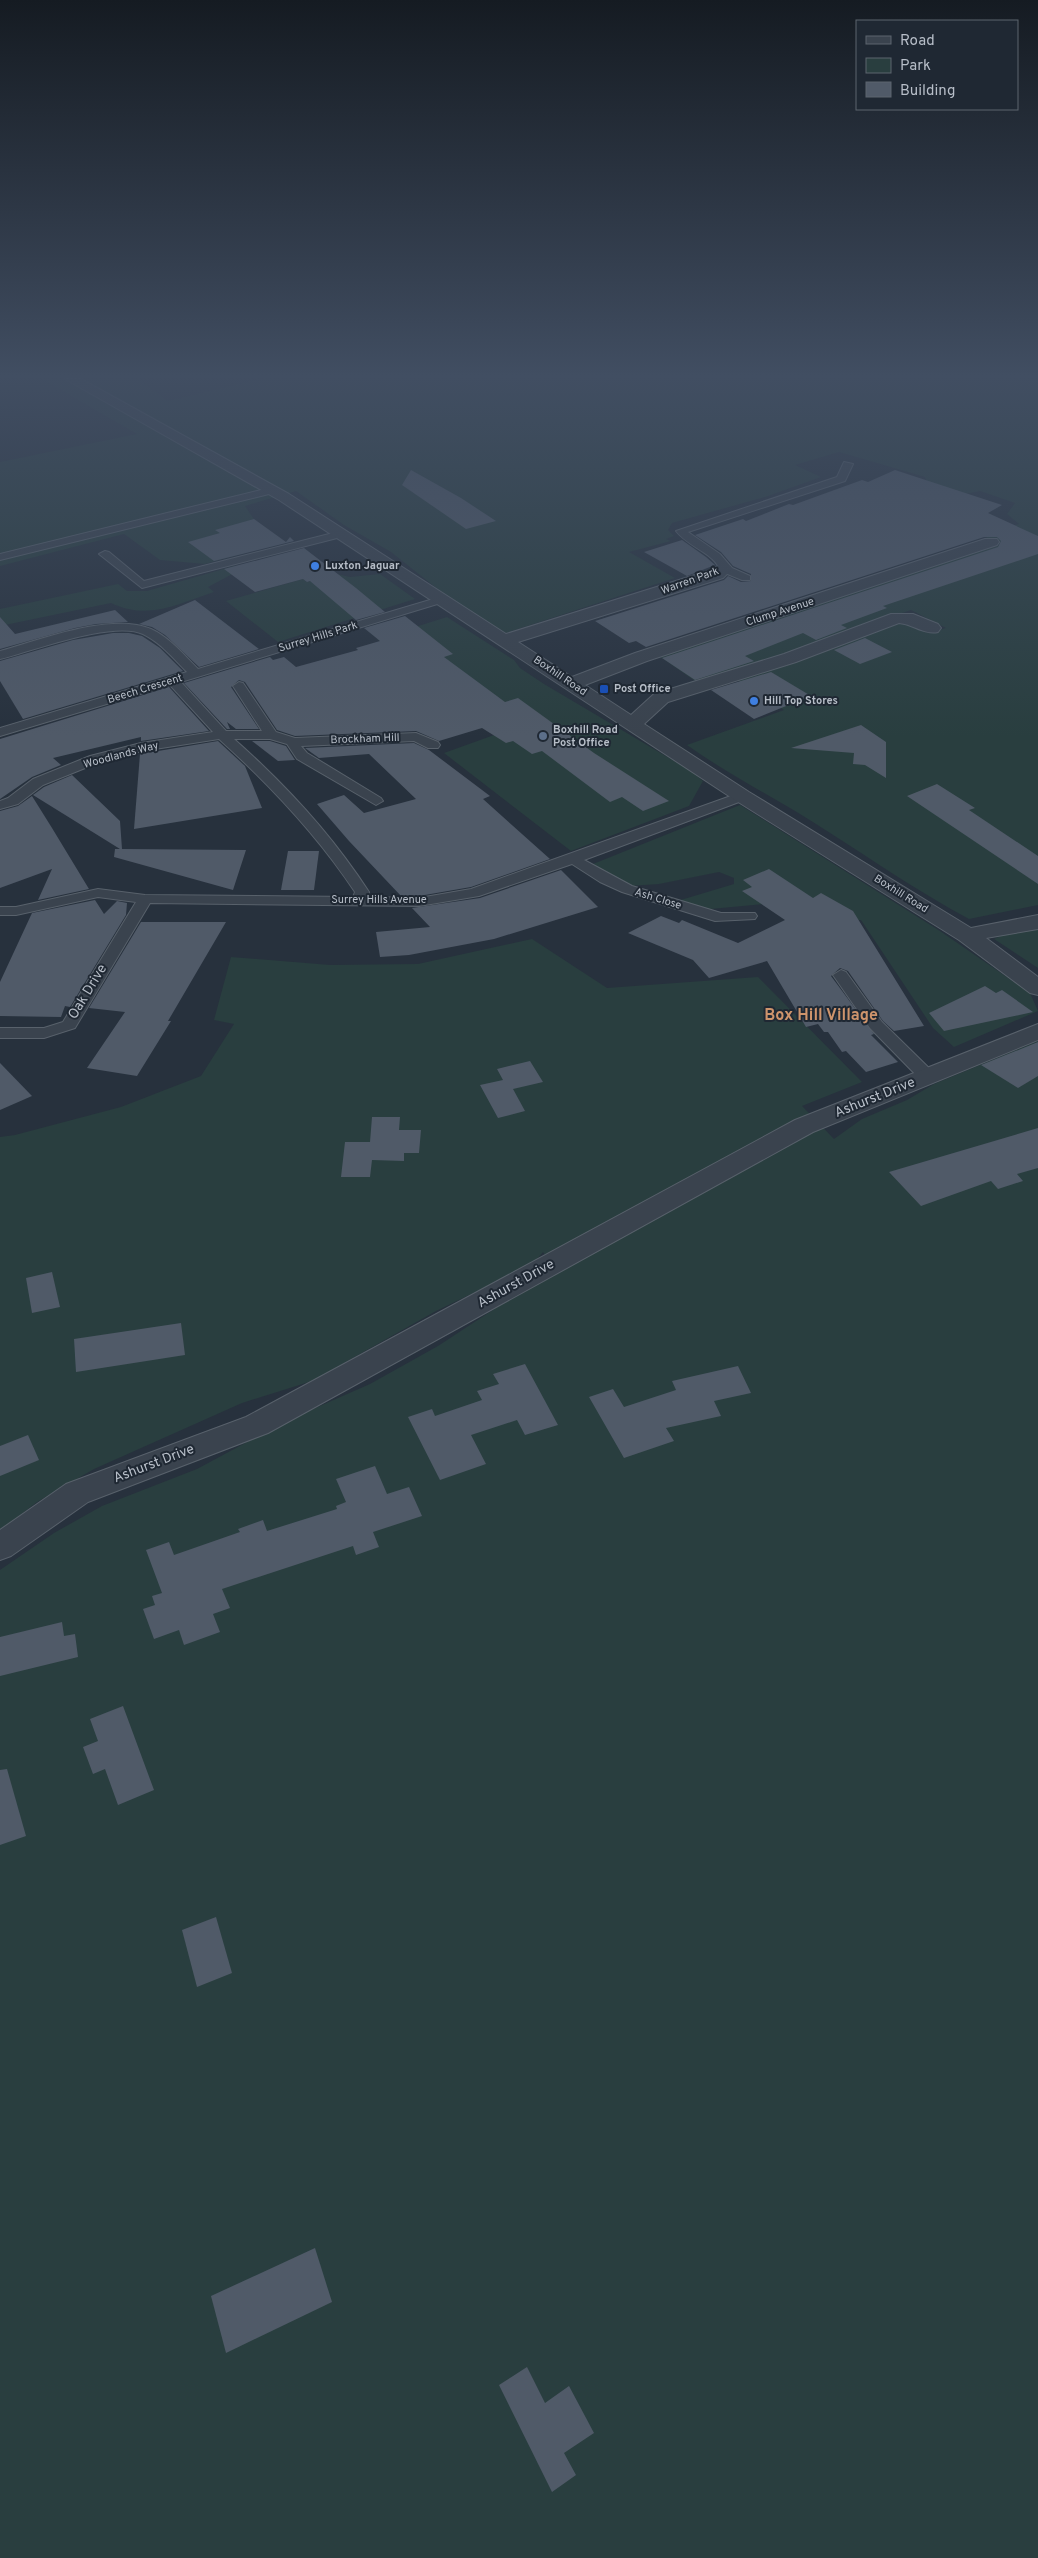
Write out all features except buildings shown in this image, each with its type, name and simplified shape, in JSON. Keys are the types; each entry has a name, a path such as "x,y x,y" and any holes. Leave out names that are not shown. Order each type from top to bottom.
{"street":[{"name":"Boxhill Road","path":"286,498 440,600 506,640 742,796 967,934 1038,988"},
{"name":"Clump Avenue","path":"571,684 641,658 991,542"},
{"name":"Warren Park","path":"506,640 718,574 724,569"},
{"path":"633,724 661,698 790,658 897,618 913,619 932,628"},
{"path":"967,934 1038,922"},
{"name":"Ashurst Drive","path":"0,1547 77,1493 257,1425 804,1126 1038,1031"}],"lane":[{"path":"0,557 239,498"},
{"name":"Warren Park","path":"724,569 727,567 718,555 687,538 681,531 781,498"},
{"path":"105,554 142,585 341,534"},
{"path":"724,569 746,578"},
{"name":"Surrey Hills Park","path":"196,674 440,600"},
{"name":"Beech Crescent","path":"0,655 104,629 131,626 148,631 196,674"},
{"name":"Beech Crescent","path":"0,732 196,674"},
{"path":"173,681 222,735 260,769 337,854 362,892 359,901"},
{"path":"239,686 271,735"},
{"name":"Brockham Hill","path":"222,735 271,735 294,742 416,737 434,745"},
{"name":"Woodlands Way","path":"0,805 13,801 38,782 95,759 141,747 222,735"},
{"path":"294,742 294,748 302,756 376,802"},
{"name":"Surrey Hills Avenue","path":"0,911 16,911 98,894 145,899 419,902 474,893 573,859 742,796"},
{"name":"Ash Close","path":"573,859 605,879 627,889 720,918 750,916"},
{"name":"Oak Drive","path":"0,1033 41,1034 58,1031 69,1025 145,899"},
{"path":"841,975 876,1025 927,1076"}],"green space":[{"path":"0,498 271,498 245,506 254,519 226,536 189,542 255,550 205,564 160,560 124,534 0,566"},
{"path":"306,498 760,498 672,523 668,530 674,536 666,539 671,541 629,552 675,578 506,633 459,606 391,552 344,525"},
{"path":"1002,498 1038,498 1038,905 969,919 914,887 810,820 721,768 687,745 784,710 734,678 894,623 904,623 929,633 946,628 911,610 698,683 659,656 999,545 984,536 1019,524 1007,514 1015,503"},
{"path":"234,566 240,570 208,587 214,592 175,606 151,611 138,611 111,603 0,626 0,609 118,584 127,591 147,591"},
{"path":"337,574 350,577 380,574 415,599 278,642 226,601 303,579 307,582"},
{"path":"447,617 514,660 520,668 544,684 691,771 703,781 689,806 571,851 444,753 508,730 377,639"},
{"path":"740,805 940,931 1030,993 1038,1011 954,1047 933,1028 861,920 803,924 775,903 700,910 674,902 734,884 734,878 719,872 659,884 628,886 593,864"},
{"path":"1038,928 1038,968 994,939 1010,932"},
{"path":"532,939 607,988 758,977 862,1082 802,1106 834,1139 862,1119 907,1100 934,1084 1038,1041 1038,2558 0,2558 0,1570 54,1533 102,1506 197,1469 288,1420 370,1384 438,1346 514,1296 559,1273 543,1252 533,1264 436,1311 312,1381 242,1403 94,1469 37,1502 0,1531 0,1137 15,1135 121,1107 201,1076 234,1024 214,1020 231,957 330,965 418,964"}],"place":[{"name":"Luxton Jaguar","path":"315,566"},
{"name":"Post Office","path":"604,689"},
{"name":"Hill Top Stores","path":"754,701"},
{"name":"Boxhill Road Post Office","path":"543,736"}],"district":[{"name":"Box Hill Village","path":"821,1016"}]}
